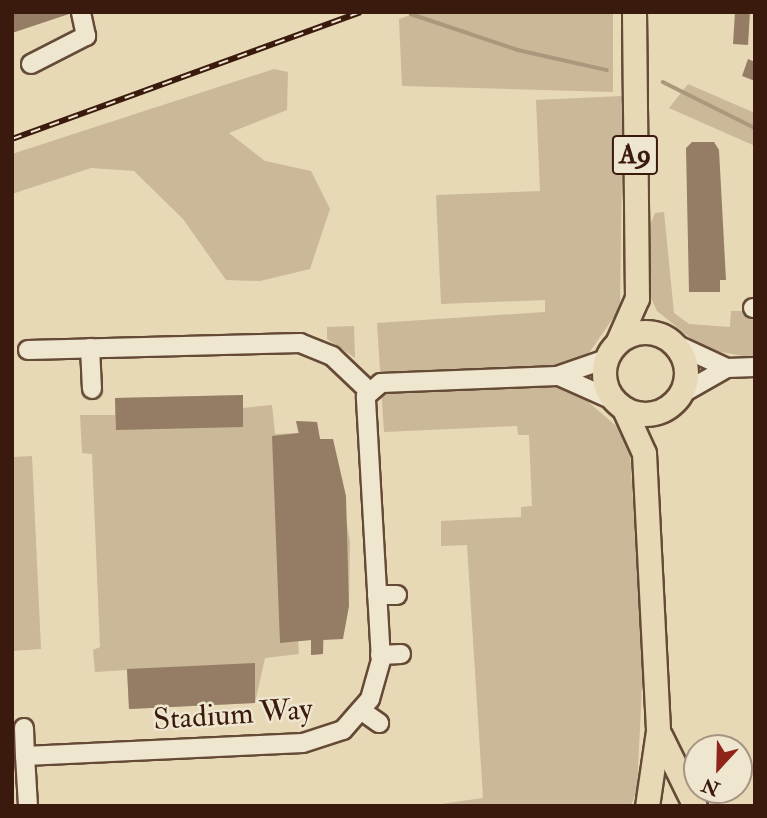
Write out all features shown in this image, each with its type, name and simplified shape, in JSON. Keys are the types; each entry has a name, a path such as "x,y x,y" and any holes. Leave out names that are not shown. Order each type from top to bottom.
{"main road":[{"name":"A9","path":"612,350 637,298 634,12"},
{"path":"637,298 669,340 686,368 675,401 644,453"},
{"path":"647,806 658,731 644,453 604,381 612,350 640,332 669,340"},
{"path":"619,405 647,415 675,401"},
{"path":"658,731 695,806"}],"street":[{"path":"30,64 86,36 81,12"},
{"path":"669,340 727,368 755,367"},
{"path":"29,350 300,343 332,356 370,392"},
{"path":"90,348 92,389"},
{"path":"379,723 362,711 380,655 364,405 370,392 381,383 558,376 612,350"},
{"path":"675,401 727,368"},
{"path":"558,376 619,405"},
{"path":"377,595 397,595"},
{"path":"380,655 401,654"},
{"name":"Stadium Way","path":"25,756 303,743 343,730 362,711"},
{"path":"24,728 28,806"}],"shaded area":[{"path":"419,12 613,12 613,92 402,86 399,19"},
{"path":"274,69 288,72 287,110 229,133 265,161 311,171 330,209 310,269 260,281 226,280 183,219 134,171 91,168 12,194 12,154"},
{"path":"688,84 755,113 755,146 669,108"},
{"path":"623,96 620,308 589,353 558,376 629,437 643,666 637,789 631,806 427,806 483,798 467,545 441,546 441,521 521,517 521,507 532,506 529,435 518,435 517,426 384,432 377,323 545,312 545,300 441,304 436,195 540,191 536,100"},
{"path":"664,212 674,313 689,324 730,327 731,311 755,311 755,358 704,349 657,311 651,298 651,223 655,213"},
{"path":"354,326 355,358 327,339 327,327"},
{"path":"243,395 243,408 272,405 275,434 298,433 296,421 317,422 320,439 333,439 350,542 349,606 324,640 323,654 311,655 311,640 298,641 299,654 265,658 255,703 129,709 127,670 95,672 93,650 100,647 92,454 82,453 80,415 115,415 115,398"},
{"path":"32,456 41,649 12,651 12,457"}],"building":[{"path":"12,12 72,12 72,13 12,33"},
{"path":"735,12 750,12 748,45 733,44"},
{"path":"748,59 755,62 755,81 742,76"},
{"path":"692,142 714,142 719,150 726,280 720,280 720,292 689,292 686,148"},
{"path":"243,395 243,427 116,430 115,398"},
{"path":"296,421 317,422 320,439 333,439 346,496 349,606 343,639 323,640 323,654 311,655 311,640 280,643 272,436 299,433"},
{"path":"255,663 255,703 129,709 127,669"}],"waterway":[{"path":"411,14 518,50 607,70"},
{"path":"663,82 755,128"}],"railway":[{"path":"12,139 361,12"}]}
